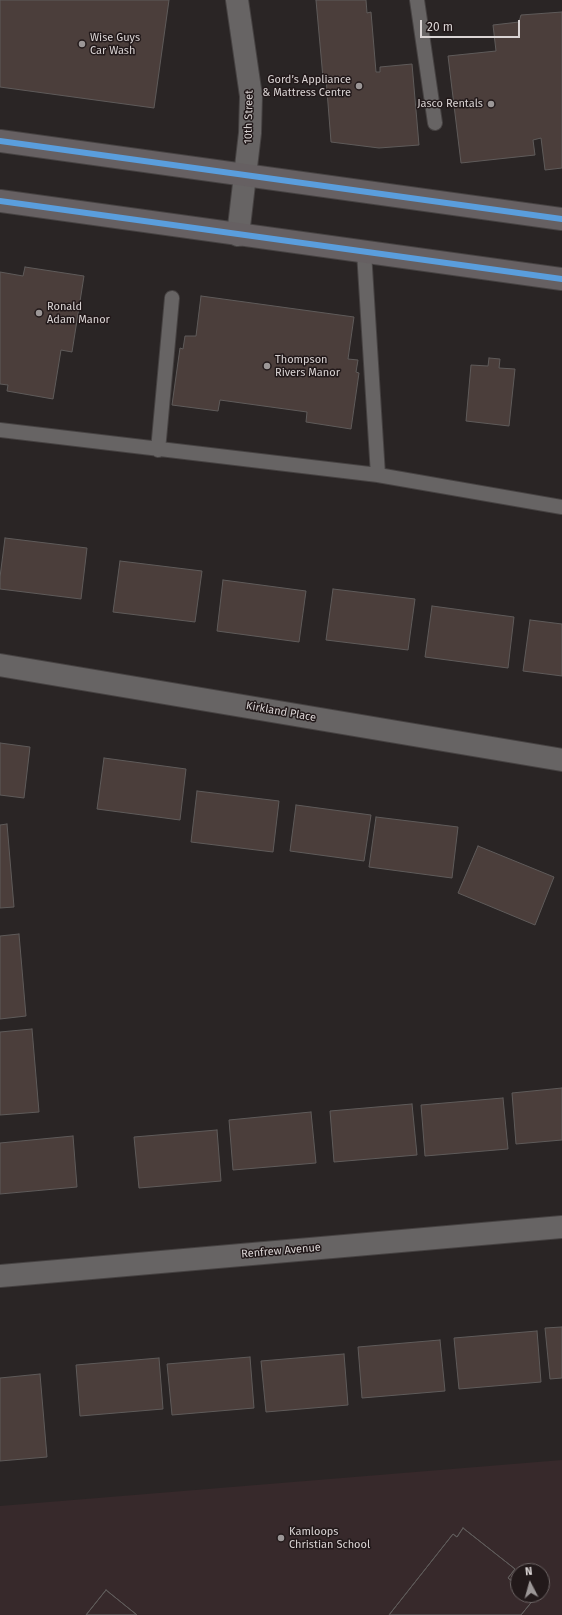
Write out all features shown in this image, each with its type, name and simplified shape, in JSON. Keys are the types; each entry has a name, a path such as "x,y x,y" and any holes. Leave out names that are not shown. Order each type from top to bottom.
{"main road":[{"path":"0,141 562,220"},
{"path":"0,201 562,279"}],"street":[{"name":"10th Street","path":"237,0 252,96 250,134 238,235"},
{"name":"Kirkland Place","path":"0,665 562,760"},
{"name":"Renfrew Avenue","path":"0,1276 562,1227"}],"lane":[{"path":"417,0 435,123"},
{"path":"364,252 378,475"},
{"path":"158,450 172,298"},
{"path":"0,430 378,475 562,507"}],"shaded area":[{"name":"Kamloops Christian School","path":"562,1460 562,1615 0,1615 0,1506"}],"building":[{"name":"Wise Guys Car Wash","path":"0,0 169,0 154,108 0,87"},
{"path":"316,0 366,0 367,13 371,12 376,72 380,72 380,67 412,64 419,145 379,148 331,142 326,78 323,78"},
{"path":"562,12 562,168 545,170 541,138 533,140 535,155 461,163 448,56 496,51 493,25 519,22 521,15"},
{"name":"Ronald Adam Manor","path":"25,267 84,276 72,352 61,350 53,399 7,391 8,385 0,384 0,272 23,276"},
{"name":"Thompson Rivers Manor","path":"201,296 354,317 348,359 358,360 356,372 359,373 351,429 306,422 307,412 220,400 218,411 172,405 180,348 183,349 185,336 196,336"},
{"path":"489,358 500,359 499,368 515,369 509,426 466,421 471,365 488,366"},
{"path":"5,538 87,548 81,599 0,589"},
{"path":"120,561 202,571 195,622 113,612"},
{"path":"223,580 306,591 299,642 217,631"},
{"path":"333,589 415,599 408,650 326,640"},
{"path":"432,606 514,617 508,668 425,657"},
{"path":"530,620 562,624 562,676 523,671"},
{"path":"0,743 30,747 24,798 0,795"},
{"path":"104,758 186,769 180,820 97,809"},
{"path":"197,791 279,801 273,852 191,842"},
{"path":"296,805 371,815 364,861 290,851"},
{"path":"376,817 458,827 452,878 369,867"},
{"path":"7,824 14,907 0,908 0,825"},
{"path":"478,846 554,877 535,925 458,893"},
{"path":"19,934 26,1016 0,1019 0,936"},
{"path":"32,1029 39,1112 0,1115 0,1032"},
{"path":"562,1088 562,1140 516,1144 512,1093"},
{"path":"503,1098 508,1149 425,1156 421,1105"},
{"path":"412,1104 417,1155 334,1162 330,1111"},
{"path":"311,1112 316,1163 233,1170 229,1120"},
{"path":"217,1130 221,1181 139,1188 134,1137"},
{"path":"73,1136 77,1187 0,1194 0,1143"},
{"path":"562,1327 562,1378 550,1379 545,1328"},
{"path":"537,1331 541,1382 459,1389 454,1338"},
{"path":"440,1340 445,1391 362,1398 358,1347"},
{"path":"344,1354 348,1405 266,1412 261,1361"},
{"path":"250,1357 254,1408 172,1415 167,1364"},
{"path":"159,1358 163,1409 80,1416 76,1365"},
{"path":"40,1374 47,1457 0,1461 0,1378"},
{"path":"463,1528 510,1565 510,1575 508,1578 510,1580 510,1603 531,1603 521,1615 389,1615 453,1534 457,1537"},
{"path":"463,1528 510,1565 510,1575 508,1578 510,1580 510,1603 531,1603 521,1615 389,1615 453,1534 457,1537"},
{"path":"106,1590 137,1615 86,1615"},
{"path":"106,1590 137,1615 86,1615"}],"transit line":[{"path":"0,141 562,219"},
{"path":"0,201 562,279"}],"place":[{"name":"Wise Guys Car Wash","path":"82,44"},
{"name":"Gord’s Appliance & Mattress Centre","path":"359,86"},
{"name":"Jasco Rentals","path":"491,104"},
{"name":"Ronald Adam Manor","path":"39,313"},
{"name":"Thompson Rivers Manor","path":"267,366"},
{"name":"Kamloops Christian School","path":"281,1538"}]}
